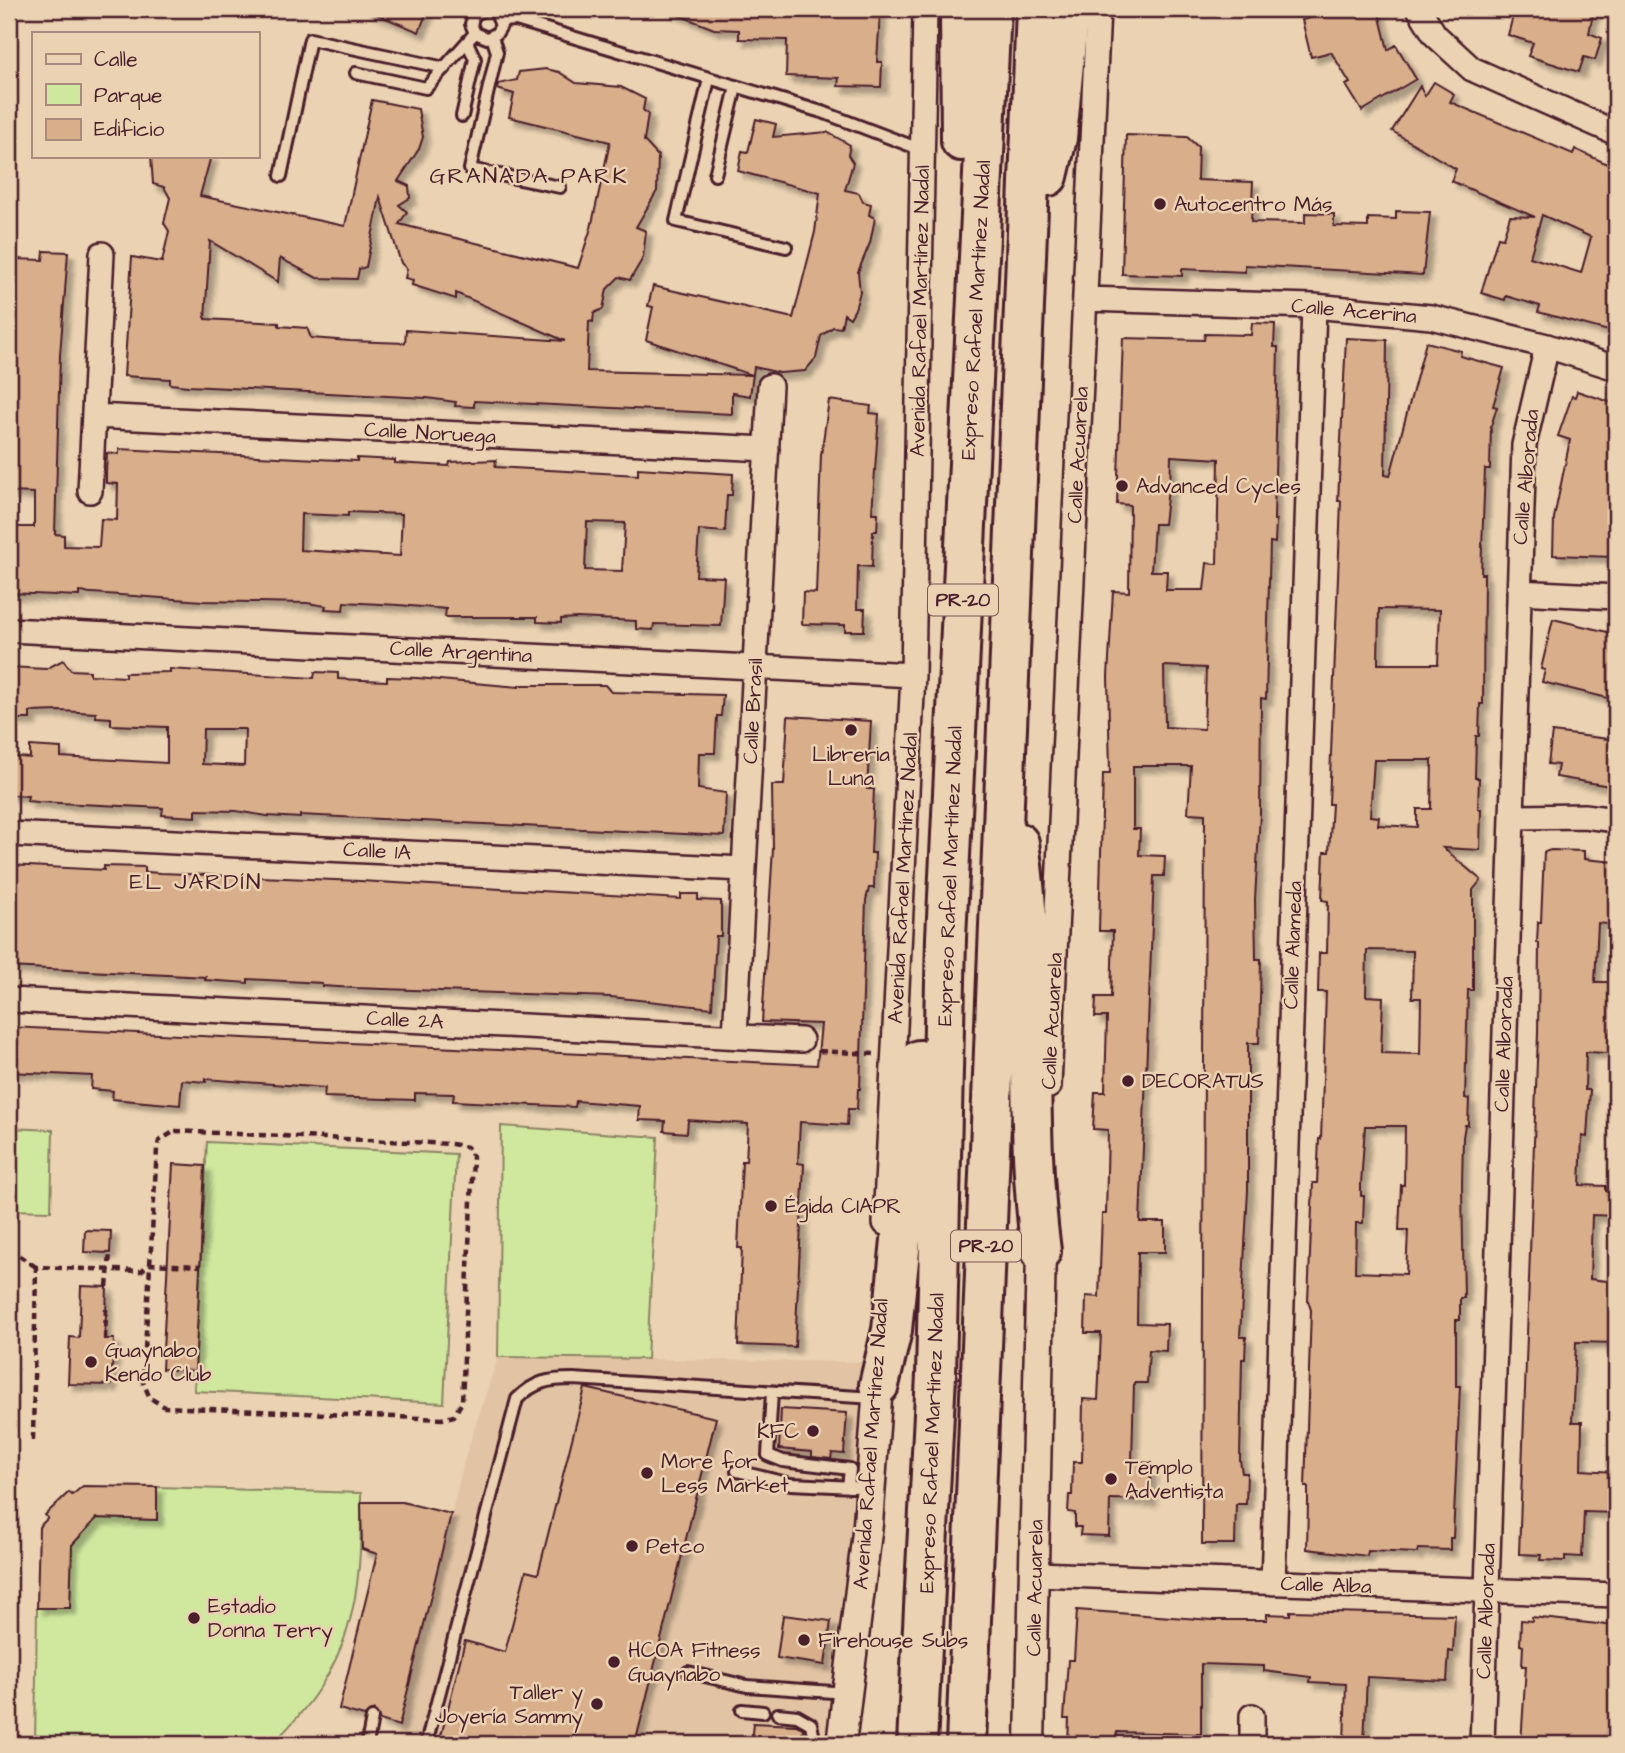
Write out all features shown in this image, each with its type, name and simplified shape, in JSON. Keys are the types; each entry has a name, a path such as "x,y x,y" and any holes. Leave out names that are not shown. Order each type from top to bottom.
{"highway":[{"path":"960,9 959,130 978,261"},
{"name":"Expreso Rafael Martínez Nadal","path":"917,1744 936,1375 946,938 991,9"},
{"name":"PR-20","path":"966,1744 1004,748 1036,9"},
{"path":"1026,263 1057,138 1069,9"},
{"path":"1004,748 1027,894 1032,1183 1041,1251"},
{"path":"878,1392 892,1330 922,1031 946,938"}],"street":[{"name":"Avenida Rafael Martínez Nadal","path":"841,1744 847,1693 859,1488 878,1392 895,1055 913,675 925,9"},
{"path":"1086,299 1098,9"},
{"path":"1419,9 1435,35 1472,69 1615,126"},
{"path":"90,491 102,254"},
{"name":"Calle Acerina","path":"1086,299 1314,306 1431,317 1547,346 1616,368"},
{"name":"Calle Acuarela","path":"1030,1744 1036,1574 1041,1251 1086,299"},
{"name":"Calle Alameda","path":"1273,1583 1314,306"},
{"name":"Calle Alborada","path":"1482,1744 1524,445 1547,346"},
{"name":"Calle Brasil","path":"735,1036 770,386"},
{"name":"Calle Noruega","path":"94,416 767,449"},
{"path":"1519,592 1616,597"},
{"name":"Calle Argentina","path":"9,630 913,675"},
{"path":"1512,817 1584,816 1616,820"},
{"name":"Calle 1A","path":"9,834 744,869"},
{"name":"Calle 2A","path":"9,1000 801,1040"},
{"name":"Calle Alba","path":"1036,1574 1616,1595"},
{"path":"1252,1716 1252,1744"}],"lane":[{"path":"461,116 475,59 471,37 472,19 478,11 486,9 496,12 501,21 499,30 492,37 471,37"},
{"path":"501,21 516,20 825,113 922,150"},
{"path":"356,73 426,88 471,37"},
{"path":"492,37 497,51 470,169 560,187"},
{"path":"281,176 310,39 445,68"},
{"path":"709,79 676,220 786,247"},
{"path":"715,175 736,86"},
{"path":"426,1744 517,1399 531,1385 547,1379 573,1379 772,1393 878,1392"},
{"path":"737,1471 791,1484 859,1488 850,1469 783,1461 768,1455 772,1393"},
{"path":"688,1672 747,1686 847,1693"},
{"path":"741,1710 764,1712"},
{"path":"778,1714 805,1718 814,1730 815,1744"},
{"path":"367,1744 372,1718"}],"path":[{"path":"801,1040 815,1051 895,1055"},
{"path":"169,1132 438,1143 467,1147 473,1157 462,1402 458,1411 450,1419 442,1419 157,1405 146,1393 143,1382 150,1264 157,1149 159,1141 169,1132"},
{"path":"9,1233 18,1210"},
{"path":"9,1249 36,1267 141,1271 150,1264 201,1266"},
{"path":"107,1287 110,1253"},
{"path":"33,1440 36,1267"},
{"path":"105,1339 106,1309"}],"shaded area":[{"path":"498,1357 862,1362 855,1497 825,1744 395,1744 465,1458"}],"green space":[{"path":"501,1126 658,1137 647,1359 498,1357"},
{"path":"9,1128 53,1130 51,1211 9,1210"},
{"path":"207,1142 456,1154 444,1403 194,1391"},
{"name":"Estadio Donna Terry","path":"157,1487 361,1493 361,1532 355,1599 336,1659 299,1715 272,1744 35,1744 37,1608 70,1608 72,1545 97,1518 157,1520"}],"building":[{"path":"364,9 428,9 419,32"},
{"path":"663,9 876,9 875,13 880,13 877,62 882,62 881,87 838,86 839,78 786,76 787,40 739,39 739,30 714,29"},
{"path":"1328,9 1378,9 1388,50 1396,45 1416,79 1362,111 1346,85 1350,83 1331,52 1311,57 1302,20 1330,13"},
{"path":"1539,9 1594,9 1589,33 1602,38 1595,60 1584,57 1579,72 1528,56 1533,43 1508,35 1514,12 1537,17"},
{"path":"546,69 559,72 576,83 621,87 645,99 643,110 648,114 644,141 658,156 657,191 636,227 646,231 643,258 630,280 619,277 607,289 603,309 594,313 593,322 589,321 587,371 752,375 646,340 653,307 648,306 653,286 793,318 815,232 820,193 738,171 742,151 748,152 756,119 776,124 773,137 827,132 850,145 848,155 853,163 845,190 859,193 863,202 871,204 869,215 875,218 870,243 858,272 860,292 855,309 850,318 844,314 841,328 833,327 821,336 816,358 805,371 780,373 754,367 750,396 732,393 732,414 474,401 474,407 455,406 456,402 427,398 188,386 170,384 170,379 124,376 132,257 162,262 169,231 164,223 170,198 164,187 153,184 151,158 210,158 200,196 345,226 372,100 418,109 423,137 419,149 398,181 409,186 410,198 399,205 407,212 399,224 578,268 591,228 610,142 509,117 514,94 497,89 498,84 517,80 519,72","holes":["380,197 401,263 407,269 405,278 413,280 412,285 456,299 456,293 565,341 406,330 405,343 350,341 311,338 307,328 279,326 279,323 205,319 210,241 278,282 280,258 317,278 357,279 359,269 366,267"]},
{"path":"1434,82 1454,94 1450,102 1573,154 1575,149 1616,168 1616,333 1538,312 1540,306 1506,296 1505,300 1481,293 1498,237 1503,238 1510,216 1535,217 1451,181 1456,169 1392,131 1420,86 1425,96","holes":["1542,215 1591,237 1581,273 1530,257"]},
{"path":"1126,135 1187,137 1198,147 1197,180 1253,182 1251,222 1305,223 1305,213 1334,214 1334,226 1368,227 1368,218 1396,219 1396,211 1430,212 1423,275 1245,265 1245,272 1182,269 1182,276 1122,274"},
{"path":"44,251 68,252 60,355 55,534 64,535 64,546 99,547 101,519 117,520 118,484 106,483 106,473 107,453 119,454 119,449 357,461 357,458 449,466 450,462 496,460 495,467 638,475 638,468 733,474 732,495 727,495 725,532 699,530 696,576 724,577 721,626 654,624 653,630 636,629 636,621 578,618 561,619 561,623 537,622 537,617 445,617 446,609 398,605 344,602 343,610 325,609 326,606 307,603 203,601 79,592 79,596 9,593 9,527 34,527 34,493 9,492 9,302 12,302 14,259 43,260","holes":["348,512 402,514 400,556 300,550 301,514 348,516","587,522 625,523 622,571 585,570"]},
{"path":"1252,323 1275,324 1274,347 1278,347 1276,520 1275,543 1270,542 1266,699 1261,698 1260,814 1255,899 1256,959 1261,959 1259,1043 1248,1043 1248,1190 1240,1337 1246,1337 1245,1359 1242,1359 1240,1460 1242,1473 1247,1473 1246,1504 1236,1504 1235,1544 1202,1544 1205,814 1188,813 1191,766 1133,766 1133,829 1140,829 1139,855 1165,856 1164,876 1154,876 1140,1222 1165,1222 1165,1252 1138,1252 1137,1323 1167,1324 1166,1351 1149,1350 1147,1383 1134,1383 1132,1462 1151,1463 1150,1500 1110,1499 1109,1536 1080,1535 1081,1527 1075,1527 1075,1513 1068,1512 1069,1495 1072,1495 1073,1462 1082,1462 1083,1399 1098,1400 1101,1333 1085,1333 1086,1296 1099,1297 1102,1214 1106,1214 1108,1130 1093,1129 1095,1092 1105,1092 1107,1017 1095,1017 1096,997 1111,997 1113,931 1099,931 1103,774 1110,774 1108,676 1113,591 1129,592 1130,505 1117,504 1123,338 1204,340 1205,334 1251,335","holes":["1171,456 1219,459 1217,564 1207,563 1204,590 1166,590 1167,571 1151,571 1154,524 1164,524 1168,489 1170,490","1164,666 1206,668 1204,729 1165,727"]},
{"path":"1346,338 1387,340 1385,475 1390,476 1426,342 1461,351 1460,356 1504,368 1493,406 1497,407 1491,426 1490,469 1485,469 1481,574 1484,574 1483,704 1480,704 1479,736 1476,736 1475,778 1479,778 1480,850 1443,848 1481,880 1473,890 1473,990 1468,990 1465,1098 1469,1099 1468,1125 1465,1125 1463,1137 1462,1186 1464,1298 1460,1298 1460,1320 1456,1320 1456,1386 1460,1386 1453,1538 1450,1538 1450,1550 1418,1549 1417,1553 1368,1551 1367,1556 1307,1549 1308,1487 1305,1487 1313,1183 1317,1183 1321,1139 1326,992 1318,992 1319,953 1327,953 1328,901 1322,900 1324,852 1329,852 1332,804 1329,804 1341,501 1338,501","holes":["1379,609 1440,610 1438,664 1378,664","1374,760 1432,760 1431,809 1417,809 1417,827 1378,825 1379,817 1370,816","1367,950 1413,951 1412,998 1421,998 1420,1054 1381,1053 1383,997 1366,996","1365,1126 1405,1126 1404,1185 1401,1185 1399,1230 1408,1230 1406,1274 1355,1272 1356,1223 1363,1223 1364,1196 1361,1196"]},
{"path":"1577,391 1616,404 1616,502 1611,530 1615,530 1614,557 1553,555 1554,518 1570,440 1558,436 1572,396 1575,397"},
{"path":"829,400 871,406 870,413 879,414 872,513 878,513 877,531 873,531 872,567 858,566 857,609 865,609 864,631 845,631 845,625 802,624 803,592 816,593 821,455"},
{"path":"1553,619 1616,634 1616,700 1542,682 1545,670 1541,669"},
{"path":"63,660 71,670 90,671 90,675 125,677 125,673 170,672 170,669 314,678 315,672 338,673 338,679 387,681 387,677 417,678 519,687 605,685 611,692 723,695 721,716 717,716 715,753 699,753 698,789 726,793 724,836 300,815 300,818 236,811 196,810 196,817 162,815 163,808 27,801 28,796 9,795 9,756 30,758 30,746 61,748 61,757 167,763 167,727 111,725 111,718 96,717 96,713 60,711 30,712 30,719 9,719 9,667 46,669","holes":["203,729 245,729 244,766 202,764"]},
{"path":"788,716 871,721 867,789 874,789 871,853 875,853 874,888 869,888 866,900 860,1089 857,1109 848,1109 847,1125 800,1122 798,1163 804,1164 795,1347 738,1345 742,1248 738,1248 742,1161 746,1161 748,1124 688,1120 687,1133 664,1131 665,1121 639,1120 640,1106 576,1101 575,1107 453,1101 454,1094 415,1093 415,1100 324,1097 325,1088 206,1079 206,1082 182,1080 180,1105 112,1099 113,1091 91,1089 92,1076 9,1072 10,1027 817,1065 821,1024 762,1022 773,849 772,785 784,785"},
{"path":"1552,732 1616,740 1616,787 1556,777 1558,765 1548,764"},
{"path":"1584,851 1584,859 1616,862 1616,925 1598,923 1595,982 1616,982 1616,1028 1611,1028 1609,1053 1586,1052 1585,1090 1590,1090 1587,1137 1582,1136 1580,1185 1606,1186 1606,1191 1616,1191 1616,1216 1592,1215 1590,1279 1616,1282 1616,1343 1576,1342 1572,1422 1582,1422 1581,1470 1616,1472 1616,1513 1584,1512 1582,1557 1565,1556 1565,1561 1540,1560 1541,1555 1519,1554 1538,1033 1537,943 1538,922 1541,922 1544,852"},
{"path":"9,865 104,870 104,866 145,867 145,872 161,873 681,899 681,894 698,894 698,900 721,901 721,936 716,936 712,1008 611,997 355,988 322,986 322,983 248,979 248,983 205,980 206,977 9,967"},
{"path":"173,1164 205,1166 195,1371 162,1369"},
{"path":"85,1230 111,1231 110,1253 84,1252"},
{"name":"Guaynabo Kendo Club","path":"81,1286 107,1287 105,1339 114,1339 111,1385 68,1384 70,1337 79,1338"},
{"path":"585,1388 716,1418 635,1744 439,1744 465,1641 505,1652 526,1571 538,1574"},
{"name":"KFC","path":"781,1409 847,1413 844,1454 832,1453 831,1459 812,1457 812,1452 779,1449"},
{"path":"83,1486 157,1487 157,1520 97,1518 72,1545 70,1608 37,1608 39,1527 48,1518 45,1515 69,1492 72,1495"},
{"path":"361,1502 402,1502 451,1514 399,1726 380,1720 374,1710 364,1716 339,1709 377,1554 362,1549"},
{"path":"1077,1610 1212,1620 1267,1620 1267,1614 1290,1615 1290,1611 1455,1615 1453,1652 1449,1651 1447,1681 1367,1677 1364,1744 1344,1744 1346,1684 1310,1682 1311,1677 1264,1671 1264,1666 1201,1664 1201,1734 1117,1732 1116,1744 1068,1744 1069,1719 1064,1719 1068,1660 1074,1660"},
{"name":"Firehouse Subs","path":"783,1615 831,1621 825,1665 777,1658"},
{"path":"1532,1617 1616,1626 1616,1744 1521,1744 1526,1666 1522,1666 1521,1620 1532,1621"},
{"path":"753,1723 796,1725 803,1728 801,1744 751,1744"}],"place":[{"name":"Autocentro Más","path":"1160,204"},
{"name":"Advanced Cycles","path":"1122,486"},
{"name":"Libreria Luna","path":"851,730"},
{"name":"DECORATUS","path":"1128,1081"},
{"name":"Égida CIAPR","path":"771,1206"},
{"name":"Guaynabo Kendo Club","path":"91,1362"},
{"name":"KFC","path":"813,1431"},
{"name":"More for Less Market","path":"647,1473"},
{"name":"Templo Adventista","path":"1111,1479"},
{"name":"Petco","path":"632,1546"},
{"name":"Estadio Donna Terry","path":"194,1618"},
{"name":"Firehouse Subs","path":"804,1640"},
{"name":"HCOA Fitness Guaynabo","path":"614,1662"},
{"name":"Taller y Joyería Sammy","path":"597,1704"}],"district":[{"name":"GRANADA PARK","path":"529,176"},
{"name":"EL JARDÍN","path":"196,882"}]}
